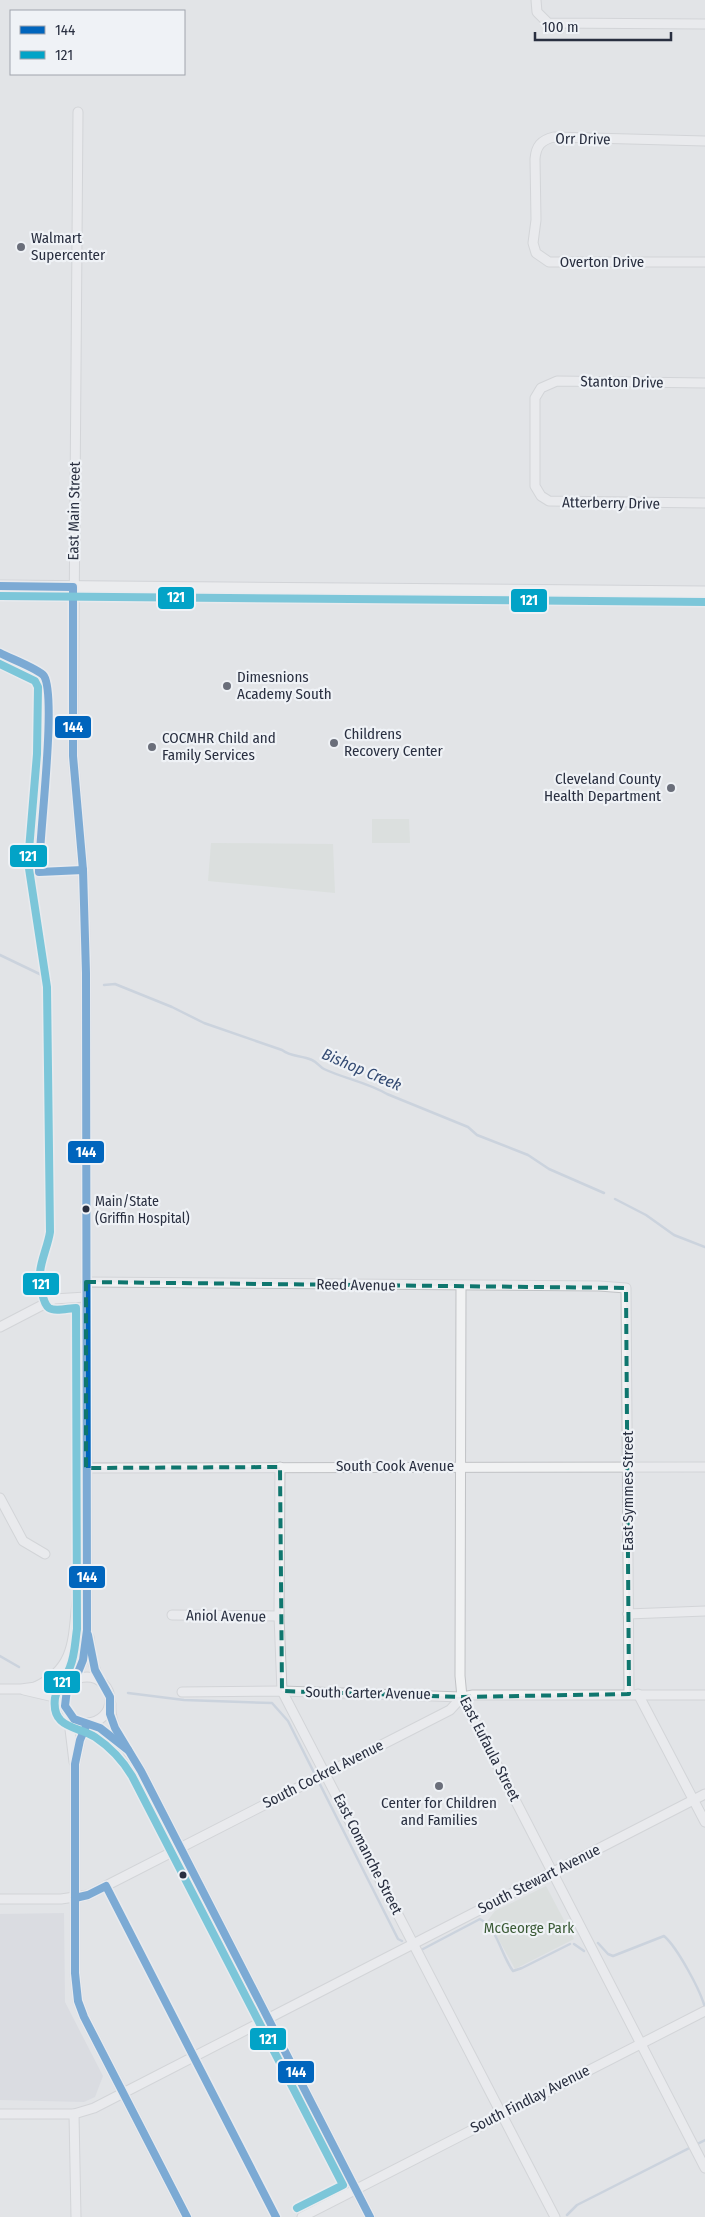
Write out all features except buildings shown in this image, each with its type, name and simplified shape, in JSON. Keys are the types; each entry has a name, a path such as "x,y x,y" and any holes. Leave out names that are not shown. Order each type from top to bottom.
{"main road":[{"path":"0,586 705,592"}],"street":[{"path":"536,0 540,17 548,23 705,24"},
{"name":"East Main Street","path":"74,1681 83,1660 87,1630 86,972 83,870 73,756 78,112"},
{"name":"Orr Drive","path":"536,220 536,152 538,146 547,139 554,137 705,141"},
{"name":"Overton Drive","path":"536,220 534,249 540,257 549,262 705,262"},
{"name":"Stanton Drive","path":"540,388 557,382 705,383"},
{"name":"Atterberry Drive","path":"540,388 535,398 534,478 537,492 544,499 558,502 705,503"},
{"name":"Reed Avenue","path":"86,1282 599,1286 626,1288"},
{"name":"East Eufaula Street","path":"461,1286 460,1676 462,1697 552,1873 642,2042 705,2168"},
{"name":"East Symmes Street","path":"626,1288 628,1614 634,1694 705,1822"},
{"path":"0,1327 54,1299 86,1297"},
{"name":"East Comanche Street","path":"280,1467 279,1616 282,1691 323,1775 555,2217"},
{"name":"South Cook Avenue","path":"86,1468 705,1467"},
{"path":"0,1498 23,1541 45,1554"},
{"path":"35,1687 56,1674 69,1656 72,1647 86,1514"},
{"path":"628,1614 705,1611"},
{"name":"Aniol Avenue","path":"172,1615 279,1616"},
{"name":"East Main Street","path":"87,1630 92,1660 99,1680"},
{"path":"0,1689 22,1689 74,1681 84,1677 99,1680 108,1690 110,1714 114,1728 144,1777 370,2217"},
{"path":"74,1681 67,1689 66,1709 75,1764 76,1989 84,2017 187,2217"},
{"path":"22,1689 54,1697 74,1719 90,1724 128,1750"},
{"name":"South Carter Avenue","path":"182,1692 282,1691 462,1697 473,1695 705,1695"},
{"name":"South Cockrel Avenue","path":"0,1899 75,1898 88,1896 450,1710 462,1697"},
{"path":"75,1764 80,1740 90,1724 101,1720 107,1713 110,1704"},
{"name":"South Stewart Avenue","path":"0,2114 74,2114 84,2112 124,2094 705,1794"},
{"name":"South Findlay Avenue","path":"302,2217 500,2114 703,2012"},
{"path":"74,2114 76,2217"}],"highlighted area":[{"path":"86,1282 626,1288 629,1694 462,1697 282,1691 280,1467 86,1468"}],"shaded area":[{"path":"64,1913 65,2002 103,2076 95,2097 84,2102 0,2100 0,1914"}],"green space":[{"path":"372,819 409,819 410,843 372,843"},
{"path":"211,843 333,844 335,893 208,881"},
{"name":"McGeorge Park","path":"546,1886 574,1939 515,1969 488,1920 495,1911"}],"waterway":[{"name":"Bishop Creek","path":"0,955 50,979"},
{"name":"Bishop Creek","path":"104,985 115,984 172,1007 204,1023 289,1054 312,1060 332,1072 372,1086 468,1127 477,1135 528,1155 549,1169 604,1193"},
{"name":"Bishop Creek","path":"615,1199 646,1215 674,1235 705,1247"},
{"path":"0,1656 19,1667"},
{"path":"128,1693 184,1700 272,1703 288,1721 398,1939 402,1941"},
{"path":"423,1949 480,1919 491,1929 513,1971 570,1944"},
{"path":"598,1943 608,1954 613,1956 664,1936 688,1970 705,2008"},
{"path":"574,1944 584,1951"},
{"path":"567,2215 577,2205 705,2140"}],"transit line":[{"name":"144","path":"0,586 73,587 73,756 83,870 86,973 87,1630 83,1660 75,1680 67,1689 65,1706 74,1719 100,1728 128,1750"},
{"name":"121","path":"0,596 705,602"},
{"name":"144","path":"0,653 41,673 44,676 48,689 48,738 39,872 83,870"},
{"name":"121","path":"0,664 35,681 38,687 37,754 28,862 47,987 50,1232 41,1264 40,1278 43,1297 49,1308 58,1310 76,1308 77,1629 72,1662 56,1694 55,1708 57,1716 61,1721 88,1733 106,1745 132,1776 343,2185 297,2208"},
{"name":"144","path":"88,1635 95,1670 110,1697 110,1714 115,1728 141,1771 370,2217"},
{"name":"144","path":"87,1724 80,1740 75,1764 75,1973 78,2001 84,2017 187,2217"},
{"name":"144","path":"75,1898 88,1895 106,1886 276,2217"}],"place":[{"name":"Walmart Supercenter","path":"21,247"},
{"name":"Dimesnions Academy South","path":"227,686"},
{"name":"Childrens Recovery Center","path":"334,743"},
{"name":"COCMHR Child and Family Services","path":"152,747"},
{"name":"Cleveland County Health Department","path":"671,788"},
{"name":"Main/State (Griffin Hospital)","path":"86,1209"},
{"name":"Center for Children and Families","path":"439,1786"}]}
